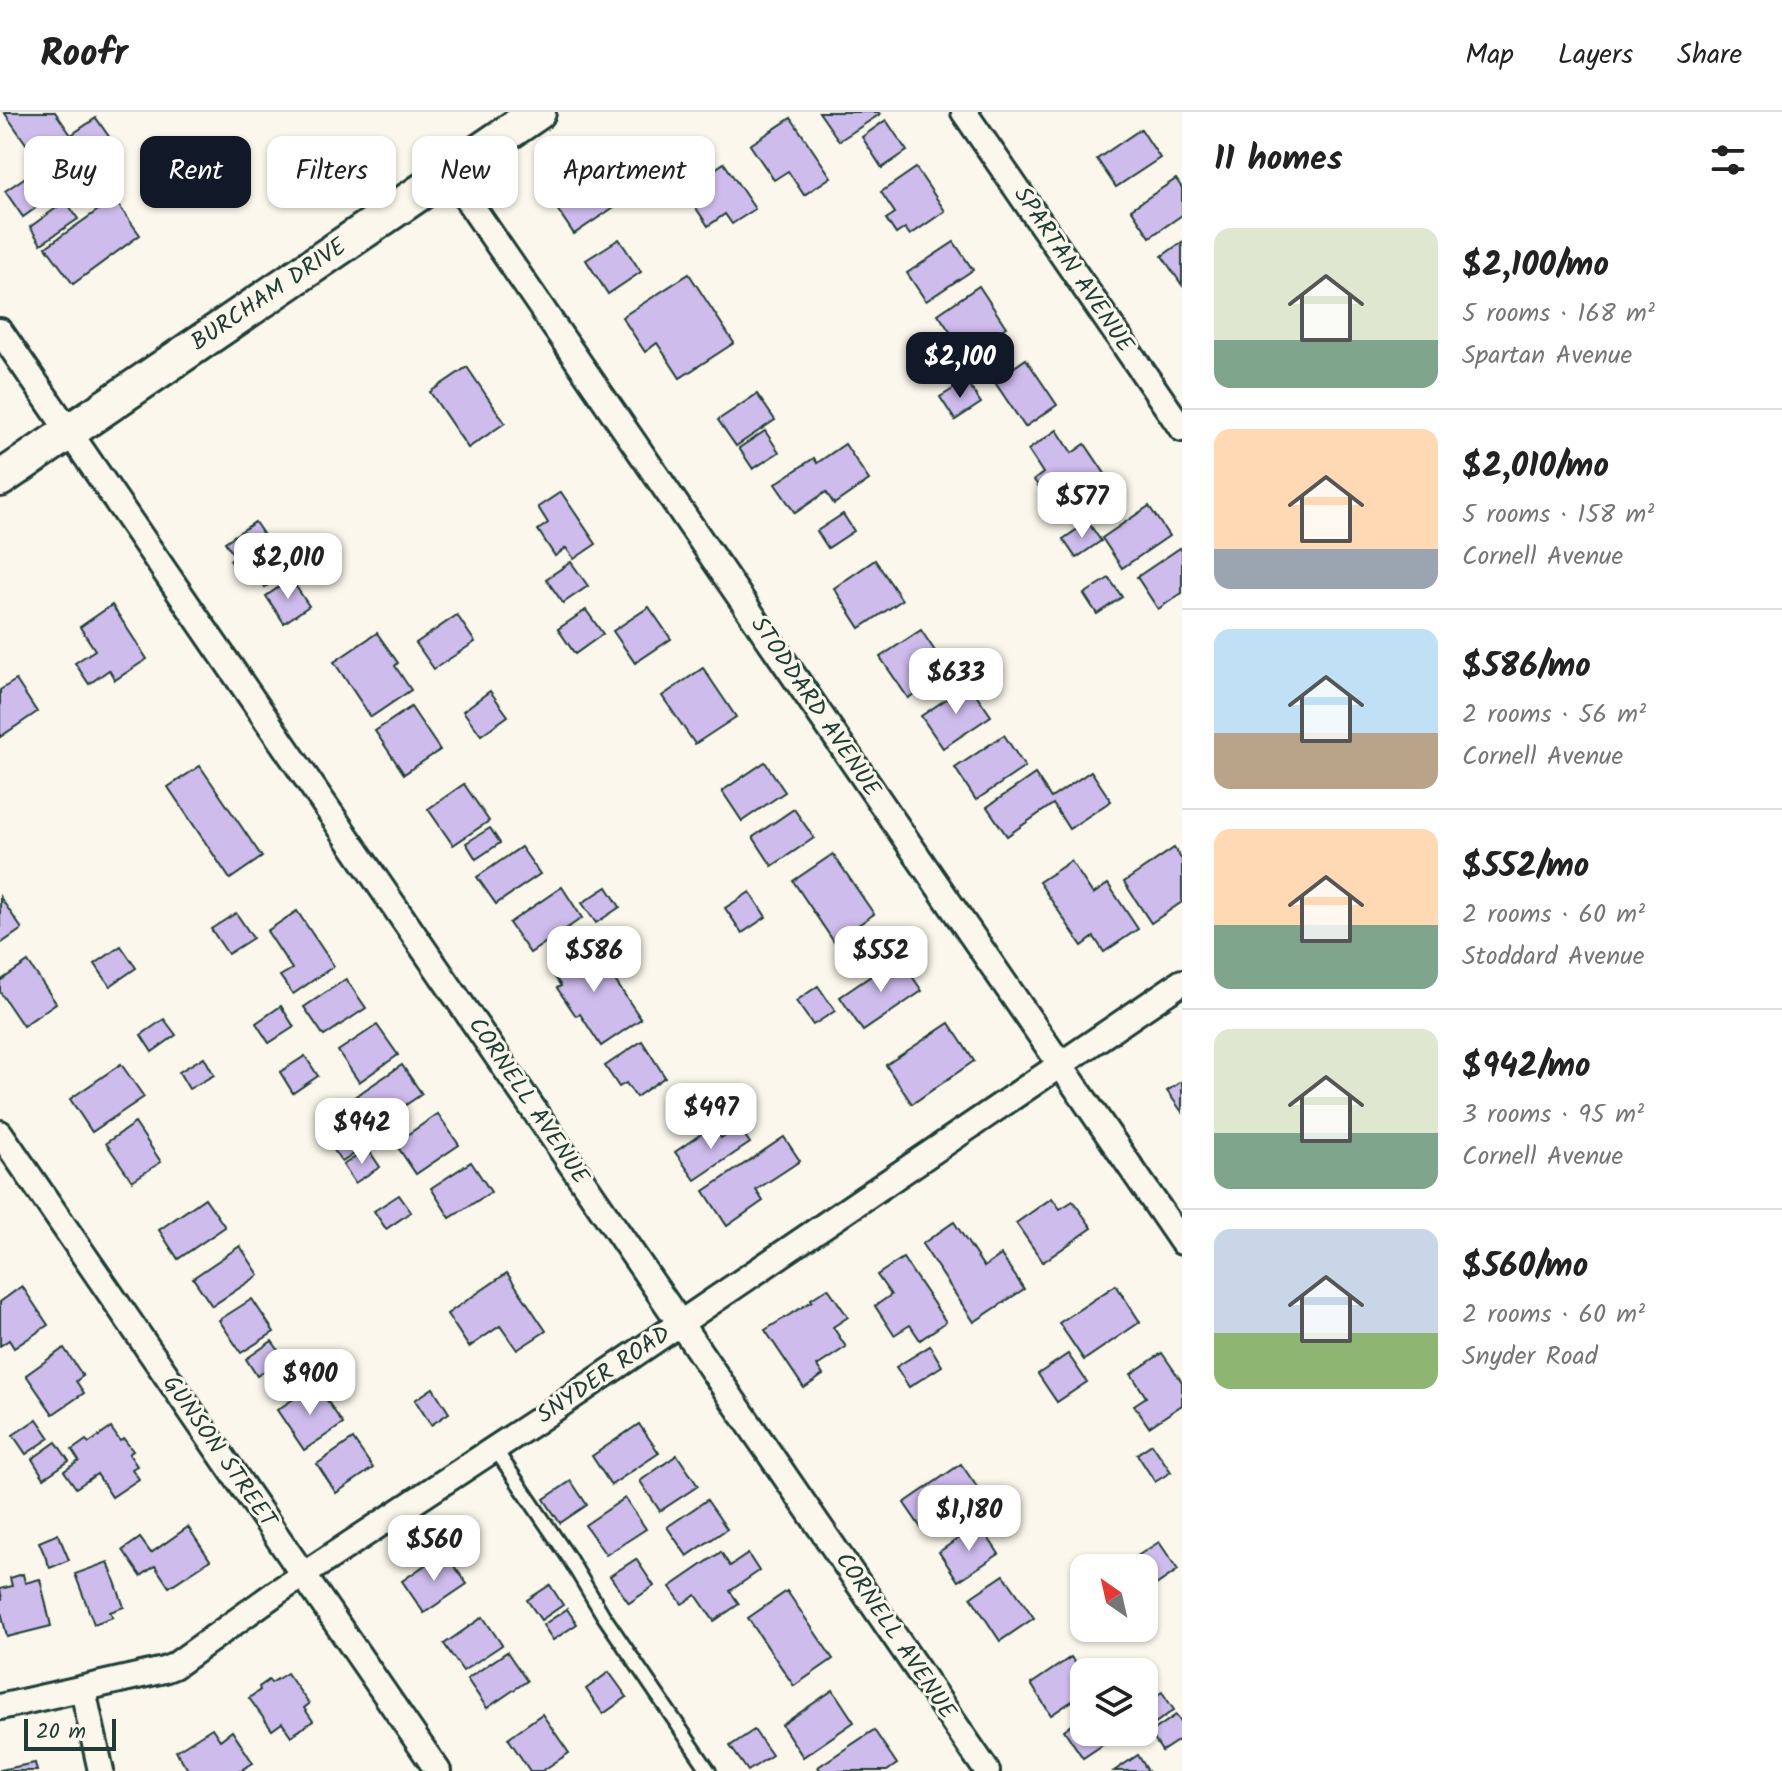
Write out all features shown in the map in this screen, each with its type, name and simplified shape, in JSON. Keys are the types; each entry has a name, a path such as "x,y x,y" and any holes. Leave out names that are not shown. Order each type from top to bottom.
{"street":[{"name":"BURCHAM DRIVE","path":"503,136 538,112"},
{"name":"SPARTAN AVENUE","path":"964,112 1182,429"},
{"name":"BURCHAM DRIVE","path":"0,479 412,198"},
{"name":"STODDARD AVENUE","path":"473,208 1182,1242"},
{"name":"CORNELL AVENUE","path":"0,331 987,1771"},
{"name":"SNYDER ROAD","path":"0,1707 83,1690 174,1666 1182,982"},
{"name":"GUNSON STREET","path":"0,1133 438,1771"},
{"path":"83,1690 101,1771"}],"lane":[{"path":"495,1449 709,1771"}],"building":[{"path":"4,112 55,112 71,135 96,118 109,136 24,136 24,141"},
{"path":"819,112 878,112 880,114 839,141"},
{"path":"791,118 831,177 804,195 788,171 774,180 750,145"},
{"path":"886,120 907,151 882,168 862,137"},
{"path":"1141,129 1160,158 1116,187 1097,159"},
{"path":"724,163 755,209 732,224 725,214 708,226 696,208 715,208 715,169"},
{"path":"916,168 945,211 910,235 905,228 896,234 886,219 895,213 881,192"},
{"path":"24,178 24,208 36,208 23,217 5,191"},
{"path":"1176,179 1182,188 1182,215 1150,237 1131,209"},
{"path":"56,208 71,208 78,219 41,244 30,227"},
{"path":"101,208 120,208 140,235 73,284 46,247"},
{"path":"556,208 612,208 574,234"},
{"path":"619,239 641,272 608,294 586,260"},
{"path":"954,242 973,270 926,301 907,273"},
{"path":"1182,242 1182,285 1162,256"},
{"path":"689,274 734,343 680,378 657,343 645,352 622,317"},
{"path":"979,286 1006,327 966,355 938,314"},
{"path":"1026,359 1057,405 1025,427 994,381"},
{"path":"467,367 505,423 468,448 430,392"},
{"path":"966,381 981,403 955,420 940,397"},
{"path":"757,394 775,420 736,446 718,420"},
{"path":"1057,430 1072,453 1085,444 1116,490 1082,513 1069,492 1051,504 1034,480 1043,473 1028,450"},
{"path":"765,431 779,452 753,469 739,448"},
{"path":"845,444 869,480 834,504 826,492 795,513 775,484 814,458 817,463"},
{"path":"561,492 596,544 574,559 566,548 555,556 538,530 548,523 538,507"},
{"path":"1149,506 1169,536 1122,568 1102,538"},
{"path":"843,514 854,531 828,548 817,531"},
{"path":"255,522 288,571 265,587 257,575 246,583 230,560 235,557 225,542"},
{"path":"1088,522 1101,541 1076,558 1063,539"},
{"path":"1180,548 1182,593 1158,609 1137,577"},
{"path":"875,560 902,600 860,628 834,588"},
{"path":"571,562 588,586 563,603 546,579"},
{"path":"1109,578 1122,597 1097,614 1084,594"},
{"path":"291,579 309,606 284,623 266,596"},
{"path":"112,605 147,659 115,680 109,670 89,684 75,663 95,650 80,627"},
{"path":"649,607 671,639 635,663 613,631"},
{"path":"586,610 603,634 575,654 558,629"},
{"path":"457,615 475,642 434,669 416,643"},
{"path":"921,630 948,671 908,698 880,657"},
{"path":"377,633 398,663 395,666 411,690 371,717 334,662"},
{"path":"703,668 736,717 695,744 662,696"},
{"path":"16,680 37,712 0,737 0,690"},
{"path":"969,684 991,716 943,748 921,716"},
{"path":"490,691 508,716 481,735 463,711"},
{"path":"411,707 440,750 404,774 375,731"},
{"path":"1004,735 1025,767 976,800 955,768"},
{"path":"765,762 785,792 742,821 722,791"},
{"path":"200,766 262,857 230,879 168,787"},
{"path":"1091,771 1111,801 1069,829 1053,804 1007,836 987,807 1035,774 1051,798"},
{"path":"464,784 489,821 453,845 428,809"},
{"path":"794,809 814,838 772,866 753,837"},
{"path":"490,828 500,843 476,859 466,843"},
{"path":"521,847 540,874 496,904 477,877"},
{"path":"1174,848 1182,860 1182,902 1151,923 1124,882"},
{"path":"833,854 874,914 834,942 793,881"},
{"path":"1071,861 1093,894 1108,884 1138,929 1104,952 1094,937 1082,946 1039,882"},
{"path":"562,887 582,918 530,953 509,923"},
{"path":"607,887 620,907 596,923 582,903"},
{"path":"750,892 766,917 742,933 725,908"},
{"path":"0,897 22,929 0,944"},
{"path":"297,911 334,966 293,994 280,976 292,969 267,931"},
{"path":"236,913 253,938 228,954 211,929"},
{"path":"589,942 641,1019 601,1046 580,1014 576,1016 557,988 561,986 549,969"},
{"path":"121,946 136,968 110,986 95,964"},
{"path":"899,957 922,991 863,1031 840,997"},
{"path":"28,962 56,1003 23,1026 0,992 0,981"},
{"path":"346,979 366,1008 324,1036 304,1007"},
{"path":"818,986 835,1011 813,1025 796,1001"},
{"path":"281,1006 294,1027 269,1043 256,1023"},
{"path":"164,1019 176,1035 152,1052 141,1035"},
{"path":"949,1023 974,1061 912,1104 886,1065"},
{"path":"377,1025 398,1055 359,1082 338,1051"},
{"path":"642,1041 665,1077 636,1097 626,1083 619,1087 605,1066"},
{"path":"305,1056 318,1076 293,1093 280,1072"},
{"path":"204,1057 214,1075 189,1089 179,1072"},
{"path":"121,1064 144,1097 92,1132 70,1099"},
{"path":"402,1065 422,1094 364,1133 344,1104"},
{"path":"1182,1081 1182,1112 1167,1091"},
{"path":"438,1114 459,1145 416,1174 395,1143"},
{"path":"135,1123 161,1162 132,1181 106,1143"},
{"path":"713,1126 721,1138 739,1127 750,1143 695,1180 675,1152"},
{"path":"354,1128 366,1146 342,1162 330,1144"},
{"path":"784,1137 800,1161 756,1190 763,1201 727,1226 704,1191"},
{"path":"368,1149 380,1167 355,1183 343,1165"},
{"path":"471,1162 491,1192 450,1218 431,1188"},
{"path":"399,1195 411,1212 386,1229 374,1211"},
{"path":"205,1198 225,1227 178,1259 159,1230"},
{"path":"1052,1198 1060,1209 1073,1201 1092,1228 1043,1262 1016,1223"},
{"path":"954,1222 984,1267 1001,1255 1024,1289 974,1322 922,1244"},
{"path":"240,1246 259,1275 212,1306 193,1278"},
{"path":"903,1258 946,1322 920,1340 910,1325 894,1335 875,1306 891,1295 877,1275"},
{"path":"507,1273 546,1331 517,1350 500,1326 469,1347 447,1314"},
{"path":"1116,1285 1140,1322 1084,1360 1059,1323"},
{"path":"22,1286 48,1325 14,1348 9,1340 0,1346 0,1302"},
{"path":"828,1288 848,1317 833,1327 846,1347 817,1366 823,1375 804,1388 765,1330"},
{"path":"252,1299 274,1332 241,1353 219,1320"},
{"path":"272,1341 284,1358 257,1376 246,1359"},
{"path":"930,1346 942,1366 909,1387 896,1367"},
{"path":"64,1348 83,1376 76,1381 84,1393 53,1414 26,1375"},
{"path":"1162,1353 1182,1382 1182,1405 1149,1427 1134,1405 1146,1397 1131,1374"},
{"path":"1068,1354 1087,1382 1057,1402 1038,1374"},
{"path":"316,1384 343,1424 304,1450 277,1410"},
{"path":"433,1388 449,1413 431,1425 415,1400"},
{"path":"37,1419 50,1438 26,1454 13,1435"},
{"path":"639,1424 659,1453 611,1485 592,1456"},
{"path":"111,1428 120,1441 124,1439 133,1451 129,1454 137,1466 132,1469 139,1479 112,1497 97,1474 76,1488 64,1471 79,1461 72,1450"},
{"path":"353,1439 373,1468 336,1493 317,1464"},
{"path":"56,1442 69,1461 44,1478 32,1459"},
{"path":"1152,1444 1171,1472 1155,1482 1137,1454"},
{"path":"677,1455 698,1486 660,1511 640,1481"},
{"path":"961,1464 977,1487 963,1496 967,1502 924,1532 904,1503"},
{"path":"571,1481 587,1505 560,1523 544,1499"},
{"path":"625,1498 646,1529 606,1555 585,1525"},
{"path":"707,1500 727,1529 687,1556 667,1527"},
{"path":"979,1524 999,1554 958,1581 939,1552"},
{"path":"188,1527 210,1560 169,1587 155,1566 141,1576 123,1550 140,1538 151,1553"},
{"path":"58,1534 69,1560 50,1568 39,1542"},
{"path":"1159,1542 1178,1570 1158,1584 1158,1554 1140,1554"},
{"path":"444,1552 467,1584 424,1613 402,1581"},
{"path":"721,1552 730,1566 748,1554 759,1571 730,1591 739,1604 714,1621 696,1595 682,1604 670,1587"},
{"path":"636,1559 654,1586 629,1603 610,1576"},
{"path":"108,1562 124,1607 110,1612 113,1617 94,1624 75,1574"},
{"path":"23,1574 25,1583 40,1579 51,1626 7,1637 0,1607 0,1589 12,1586 10,1578"},
{"path":"1004,1575 1034,1618 1000,1641 971,1597"},
{"path":"550,1585 563,1605 541,1620 527,1600"},
{"path":"787,1591 833,1659 794,1686 748,1618"},
{"path":"567,1609 577,1624 553,1640 543,1625"},
{"path":"483,1617 502,1645 463,1671 444,1644"},
{"path":"507,1652 527,1681 487,1708 467,1679"},
{"path":"1071,1657 1070,1702 1051,1715 1031,1684"},
{"path":"609,1672 627,1697 603,1714 586,1689"},
{"path":"287,1673 309,1704 304,1708 313,1721 291,1736 282,1723 272,1730 249,1698 269,1680 271,1683"},
{"path":"833,1690 854,1722 803,1757 782,1725"},
{"path":"1162,1692 1174,1710 1158,1721 1158,1694"},
{"path":"542,1714 569,1753 542,1771 530,1771 508,1738"},
{"path":"1176,1715 1182,1724 1182,1738 1162,1751 1158,1745 1158,1727"},
{"path":"212,1728 220,1740 232,1731 253,1763 244,1771 189,1771 176,1751"},
{"path":"754,1730 772,1755 748,1771 730,1746"},
{"path":"874,1730 897,1764 887,1771 821,1771 818,1767"},
{"path":"1075,1746 1101,1746 1083,1758"},
{"path":"1138,1755 1148,1771 1114,1771"},
{"path":"35,1763 37,1771 0,1771 0,1770"}]}
